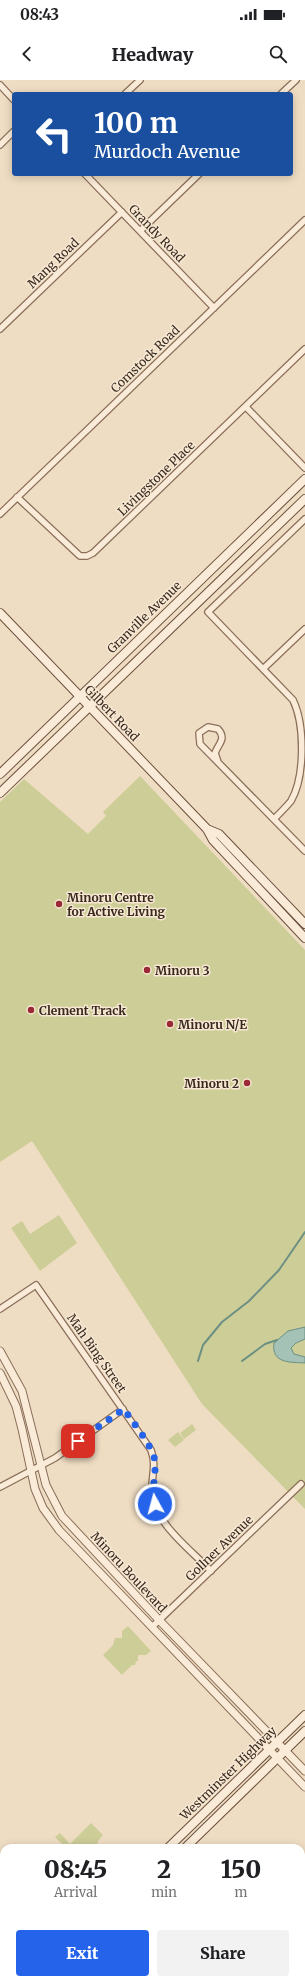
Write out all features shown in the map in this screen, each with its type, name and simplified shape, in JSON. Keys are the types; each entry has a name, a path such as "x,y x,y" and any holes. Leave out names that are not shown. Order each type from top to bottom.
{"main road":[{"name":"Granville Avenue","path":"0,774 305,479"},
{"path":"0,793 305,499"},
{"name":"Gilbert Road","path":"0,613 207,829 212,840 305,938"},
{"name":"Gilbert Road","path":"207,829 219,834 305,924"},
{"name":"Westminster Highway","path":"172,1844 305,1715"},
{"name":"Westminster Highway","path":"189,1844 305,1731"}],"street":[{"path":"127,92 140,80"},
{"path":"283,92 296,80"},
{"path":"0,85 12,98"},
{"path":"0,145 12,133"},
{"name":"Grandy Road","path":"87,176 214,308"},
{"path":"140,231 196,176"},
{"name":"Mang Road","path":"0,330 122,212"},
{"name":"Comstock Road","path":"0,514 305,220"},
{"name":"Livingstone Place","path":"17,497 80,556 87,556 93,553 305,349"},
{"path":"246,407 305,468"},
{"path":"274,819 291,800 296,789 301,764 301,729 298,711 293,700 208,612 305,519"},
{"path":"264,669 305,629"},
{"path":"218,762 215,753 221,743 222,736 218,729 208,727 201,730 199,741 202,747 305,851"},
{"name":"Mah Bing Street","path":"0,1309 36,1285 104,1385 124,1409 151,1450 155,1460 152,1492 159,1516 211,1571"},
{"name":"Minoru Boulevard","path":"0,1351 22,1391 46,1486 62,1516 159,1620 305,1771"},
{"name":"Minoru Boulevard","path":"0,1373 16,1406 35,1489 43,1508 59,1530 305,1787"},
{"path":"0,1488 30,1470 55,1458 124,1409"},
{"name":"Gollner Avenue","path":"152,1627 301,1484"}],"green space":[{"path":"140,776 305,950 305,1509 202,1404 32,1141 0,1162 0,802 24,779 88,834 106,816 103,812"},
{"path":"59,1215 77,1243 40,1271 11,1228 22,1221 30,1234"},
{"path":"192,1424 196,1430 184,1439 180,1433"},
{"path":"178,1432 184,1440 175,1447 168,1440"},
{"path":"128,1626 151,1651 146,1655 138,1655 138,1661 136,1661 135,1665 132,1665 122,1675 103,1655 113,1645 115,1638 122,1638 122,1631"},
{"path":"91,1823 103,1835 98,1844 70,1844"},
{"path":"60,1833 70,1844 62,1844 55,1837"}],"shaded area":[{"path":"305,1327 305,1339 296,1343 291,1348 294,1354 305,1357 305,1363 288,1362 279,1358 274,1350 274,1343 288,1331"}],"waterway":[{"path":"198,1361 203,1345 222,1322 249,1301 279,1270 305,1232"},
{"path":"242,1361 265,1344 277,1340"}],"place":[{"name":"Minoru Centre for Active Living","path":"59,904"},
{"name":"Minoru 3","path":"147,970"},
{"name":"Clement Track","path":"31,1010"},
{"name":"Minoru N/E","path":"170,1024"},
{"name":"Minoru 2","path":"247,1083"}],"route":[{"path":"78,1441 124,1409 151,1450 155,1460 152,1492 155,1504"}]}
